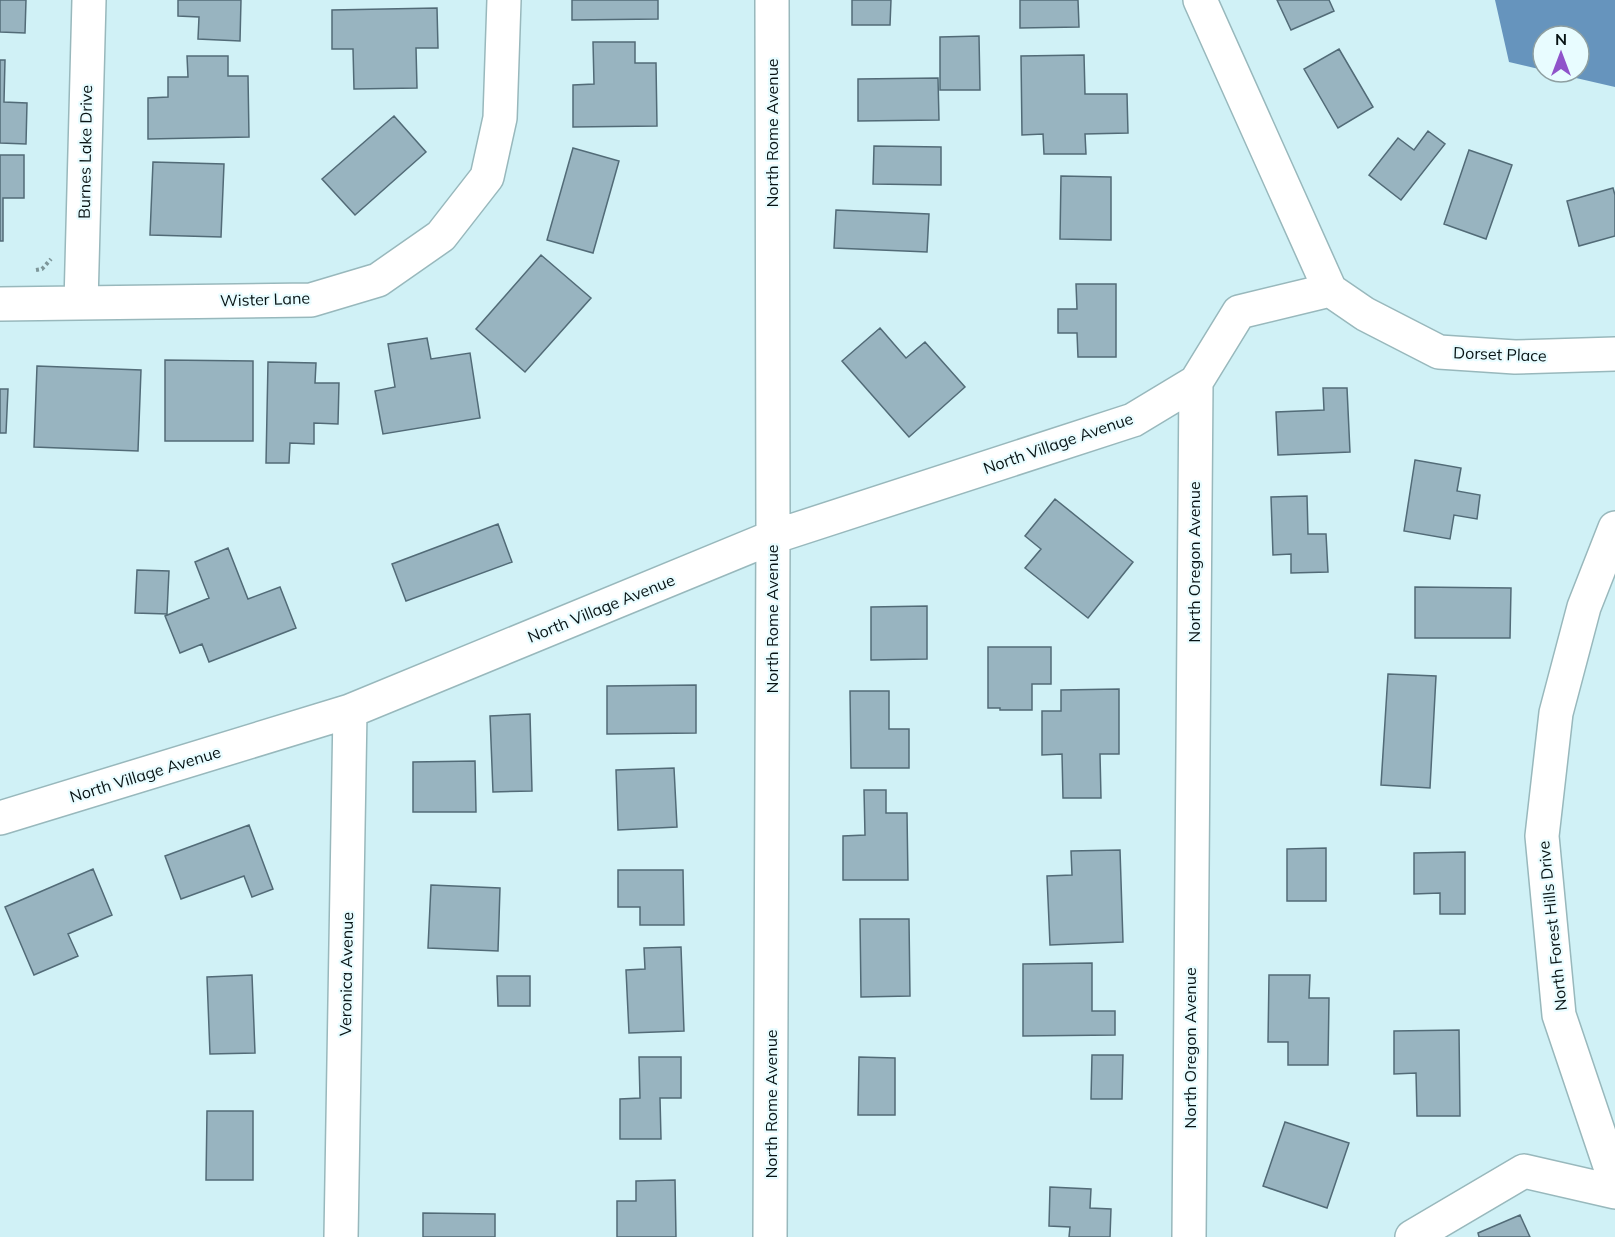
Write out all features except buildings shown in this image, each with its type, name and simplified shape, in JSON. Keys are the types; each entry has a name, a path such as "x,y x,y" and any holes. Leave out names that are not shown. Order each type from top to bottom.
{"street":[{"name":"Burnes Lake Drive","path":"81,303 89,0"},
{"name":"Wister Lane","path":"0,304 311,300 378,280 441,236 487,177 500,118 504,0"},
{"name":"North Rome Avenue","path":"770,1237 773,537 772,0"},
{"path":"1196,382 1239,312 1330,290 1200,0"},
{"name":"Dorset Place","path":"1330,290 1365,314 1439,352 1515,357 1615,354"},
{"name":"North Village Avenue","path":"0,818 350,711 773,537 1133,420 1196,382"},
{"name":"North Oregon Avenue","path":"1189,1237 1196,382"},
{"name":"North Forest Hills Drive","path":"1615,528 1584,607 1556,713 1542,836 1559,1014 1615,1181"},
{"name":"Veronica Avenue","path":"341,1237 350,711"},
{"path":"1412,1237 1524,1171 1615,1192"}],"water":[{"path":"1495,0 1615,0 1615,87 1591,81 1591,24 1531,24 1531,67 1509,62"}]}
